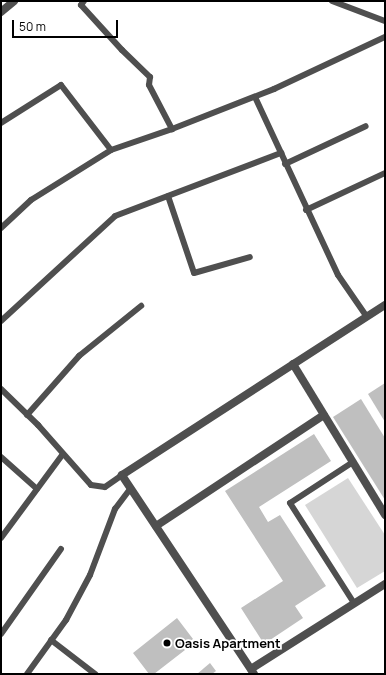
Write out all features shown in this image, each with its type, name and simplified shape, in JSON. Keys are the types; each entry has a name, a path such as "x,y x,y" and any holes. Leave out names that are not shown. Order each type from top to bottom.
{"street":[{"path":"1,12 14,1"},
{"path":"384,308 367,317 122,474 252,671 385,584"},
{"path":"293,364 385,514"},
{"path":"156,526 324,415"}],"lane":[{"path":"84,1 81,5 122,50 150,77 149,85 172,129"},
{"path":"332,1 385,21"},
{"path":"348,7 353,1"},
{"path":"1,228 31,200 111,150 172,129 255,97 369,46 385,37"},
{"path":"1,124 61,84 111,150"},
{"path":"255,97 306,210 338,275 367,317"},
{"path":"286,164 366,126"},
{"path":"1,321 115,216 281,154"},
{"path":"306,210 385,173"},
{"path":"168,196 194,273 250,257"},
{"path":"27,415 79,356 141,306"},
{"path":"1,389 27,415 90,485 105,487 122,474"},
{"path":"1,538 63,454"},
{"path":"1,457 37,489"},
{"path":"353,462 290,503 354,603"},
{"path":"27,674 66,620 90,575 115,509 131,488"},
{"path":"1,634 61,549"},
{"path":"51,640 95,674"}],"shaded area":[{"path":"348,478 385,535 385,571 357,588 305,505"}],"building":[{"path":"385,383 385,422 368,394"},
{"path":"361,399 385,438 385,500 333,417"},
{"path":"314,434 331,461 259,507 268,522 280,515 326,586 295,606 303,618 264,644 241,608 283,581 225,491"},
{"name":"Oasis Apartment","path":"177,618 193,639 182,647 185,650 154,674 149,674 133,653"},
{"path":"210,663 216,671 212,674 197,674"}],"place":[{"name":"Oasis Apartment","path":"167,643"}]}
